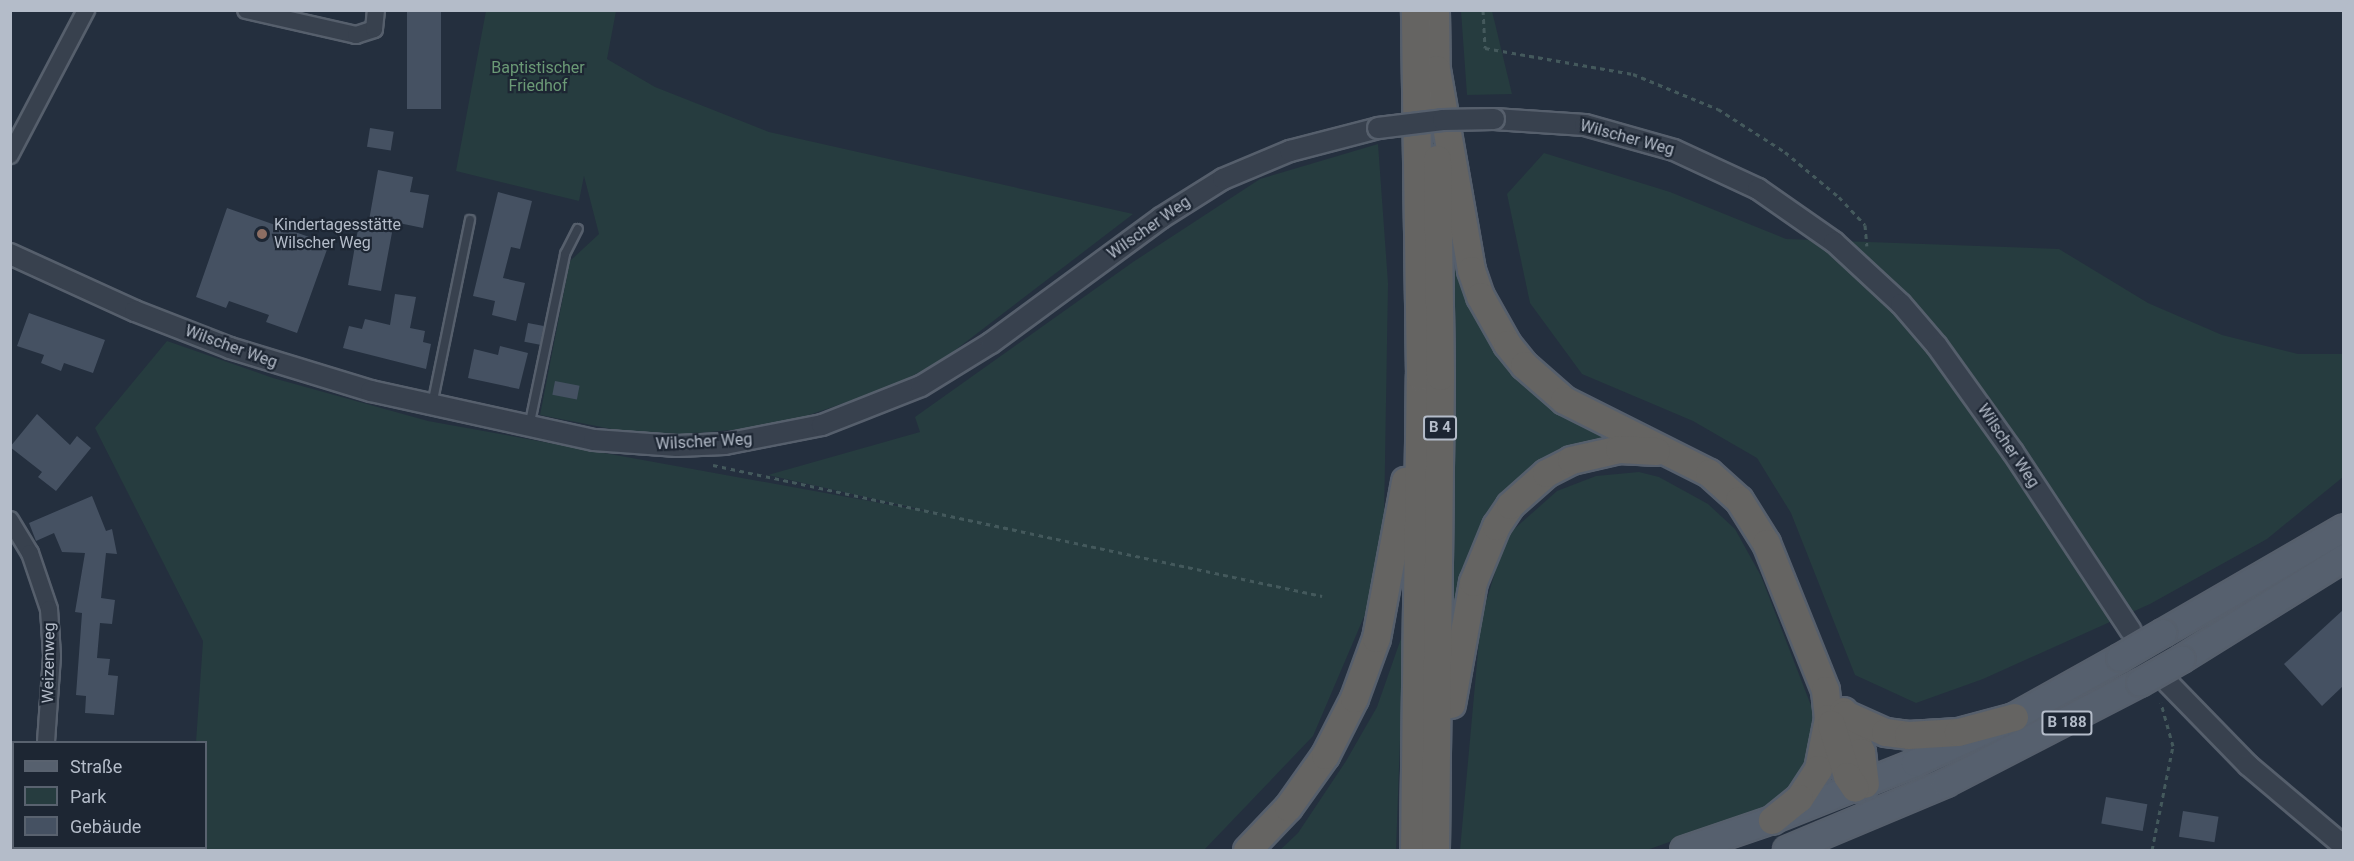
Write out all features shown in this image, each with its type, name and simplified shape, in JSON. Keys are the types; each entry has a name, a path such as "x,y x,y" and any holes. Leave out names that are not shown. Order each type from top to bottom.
{"highway":[{"name":"B 4","path":"1414,850 1420,376 1415,10"},
{"name":"B 4","path":"1435,10 1440,376 1435,850"},
{"path":"1436,69 1471,270 1480,296 1507,344 1524,366 1564,400 1689,460 1725,486 1753,518 1837,716 1847,776 1861,789"},
{"path":"1247,850 1288,807 1325,755 1354,698 1376,638 1391,572 1420,376"},
{"path":"1437,788 1473,582 1491,536 1510,505 1546,473 1595,452 1644,449 1689,460"},
{"path":"1837,716 1885,732 1908,735 1958,732 2014,717"},
{"path":"1772,820 1799,798 1818,769 1837,716"}],"main road":[{"name":"B 188","path":"1684,850 1861,789 2014,717 2343,528"},
{"name":"B 188","path":"1786,850 1900,804 2156,687 2182,659 2314,574 2343,549"},
{"path":"2314,574 2343,558"},
{"path":"1835,832 1847,821 1861,789 1900,804"}],"street":[{"path":"10,155 86,10"},
{"path":"246,10 356,35 375,28 376,10"},
{"name":"Wilscher Weg","path":"10,254 135,311 230,348 431,406 594,440 677,446 758,440 854,416 957,366 1161,218 1223,179 1290,151 1378,128 1443,120 1494,118 1585,125 1674,150 1758,189 1834,242 1901,304 1937,346 2013,452 2131,631"},
{"name":"Weizenweg","path":"10,520 30,553 49,609 52,656 46,741"},
{"path":"2156,687 2343,846"}],"lane":[{"path":"431,406 470,220"},
{"path":"529,428 565,254 578,229"}],"path":[{"path":"1483,10 1485,48 1633,74 1718,109 1785,152 1839,197 1865,225 1867,246 1863,252"},
{"path":"707,464 1322,596"},
{"path":"2152,850 2173,746 2156,687"}],"green space":[{"name":"Baptistischer Friedhof","path":"486,11 616,11 607,59 655,87 769,132 1133,214 945,358 894,386 777,426 675,435 632,433 540,415 570,261 599,234 584,176 579,201 456,171"},
{"path":"1461,11 1492,11 1512,94 1467,95"},
{"path":"1378,144 1388,283 1384,521 1369,605 1313,736 1204,850 189,850 207,849 207,741 196,741 203,641 95,428 167,341 273,378 428,421 941,514 768,475 920,432 915,417 1133,262 1260,179"},
{"path":"1544,153 1670,192 1786,239 2059,249 2148,303 2222,335 2298,354 2343,354 2343,477 2267,539 2150,604 1983,679 1916,703 1855,675 1791,513 1757,458 1693,421 1582,374 1530,303 1507,194"},
{"path":"1448,201 1497,346 1635,439 1530,472 1451,667"},
{"path":"1639,472 1659,477 1708,504 1735,529 1761,576 1817,721 1807,777 1773,805 1647,850 1460,850 1481,618 1501,553 1512,531 1557,491 1596,476"},
{"path":"1404,630 1396,850 1280,850 1298,833 1346,761 1377,707"}],"building":[{"path":"407,10 441,10 441,109 407,109"},
{"path":"370,128 394,132 391,151 367,147"},
{"path":"378,170 413,177 410,192 429,195 423,228 394,222 381,291 348,285 359,224 368,226"},
{"path":"498,192 532,201 520,249 511,247 503,278 525,283 516,321 492,315 495,301 473,296"},
{"path":"227,208 329,244 297,333 266,322 269,315 229,301 226,308 196,297"},
{"path":"395,294 416,297 410,328 425,331 423,342 431,344 426,369 343,348 349,326 362,329 365,319 390,325"},
{"path":"29,313 105,340 93,373 64,363 61,371 41,363 44,355 17,346"},
{"path":"528,323 544,326 540,345 524,342"},
{"path":"500,346 528,353 519,389 468,378 474,349 498,355"},
{"path":"555,381 580,386 577,400 552,395"},
{"path":"37,414 70,445 77,436 91,448 56,491 38,477 42,472 10,447"},
{"path":"92,496 106,531 112,529 117,554 106,553 101,598 115,600 112,624 100,623 97,658 110,659 108,675 118,676 114,715 85,713 86,696 76,695 82,613 75,612 85,553 62,552 54,533 36,541 29,523"},
{"path":"2343,610 2343,686 2322,706 2284,664"},
{"path":"2106,797 2147,804 2143,831 2101,824"},
{"path":"2183,811 2219,817 2214,842 2179,837"}],"place":[{"name":"Kindertagesstätte Wilscher Weg","path":"262,234"}]}
